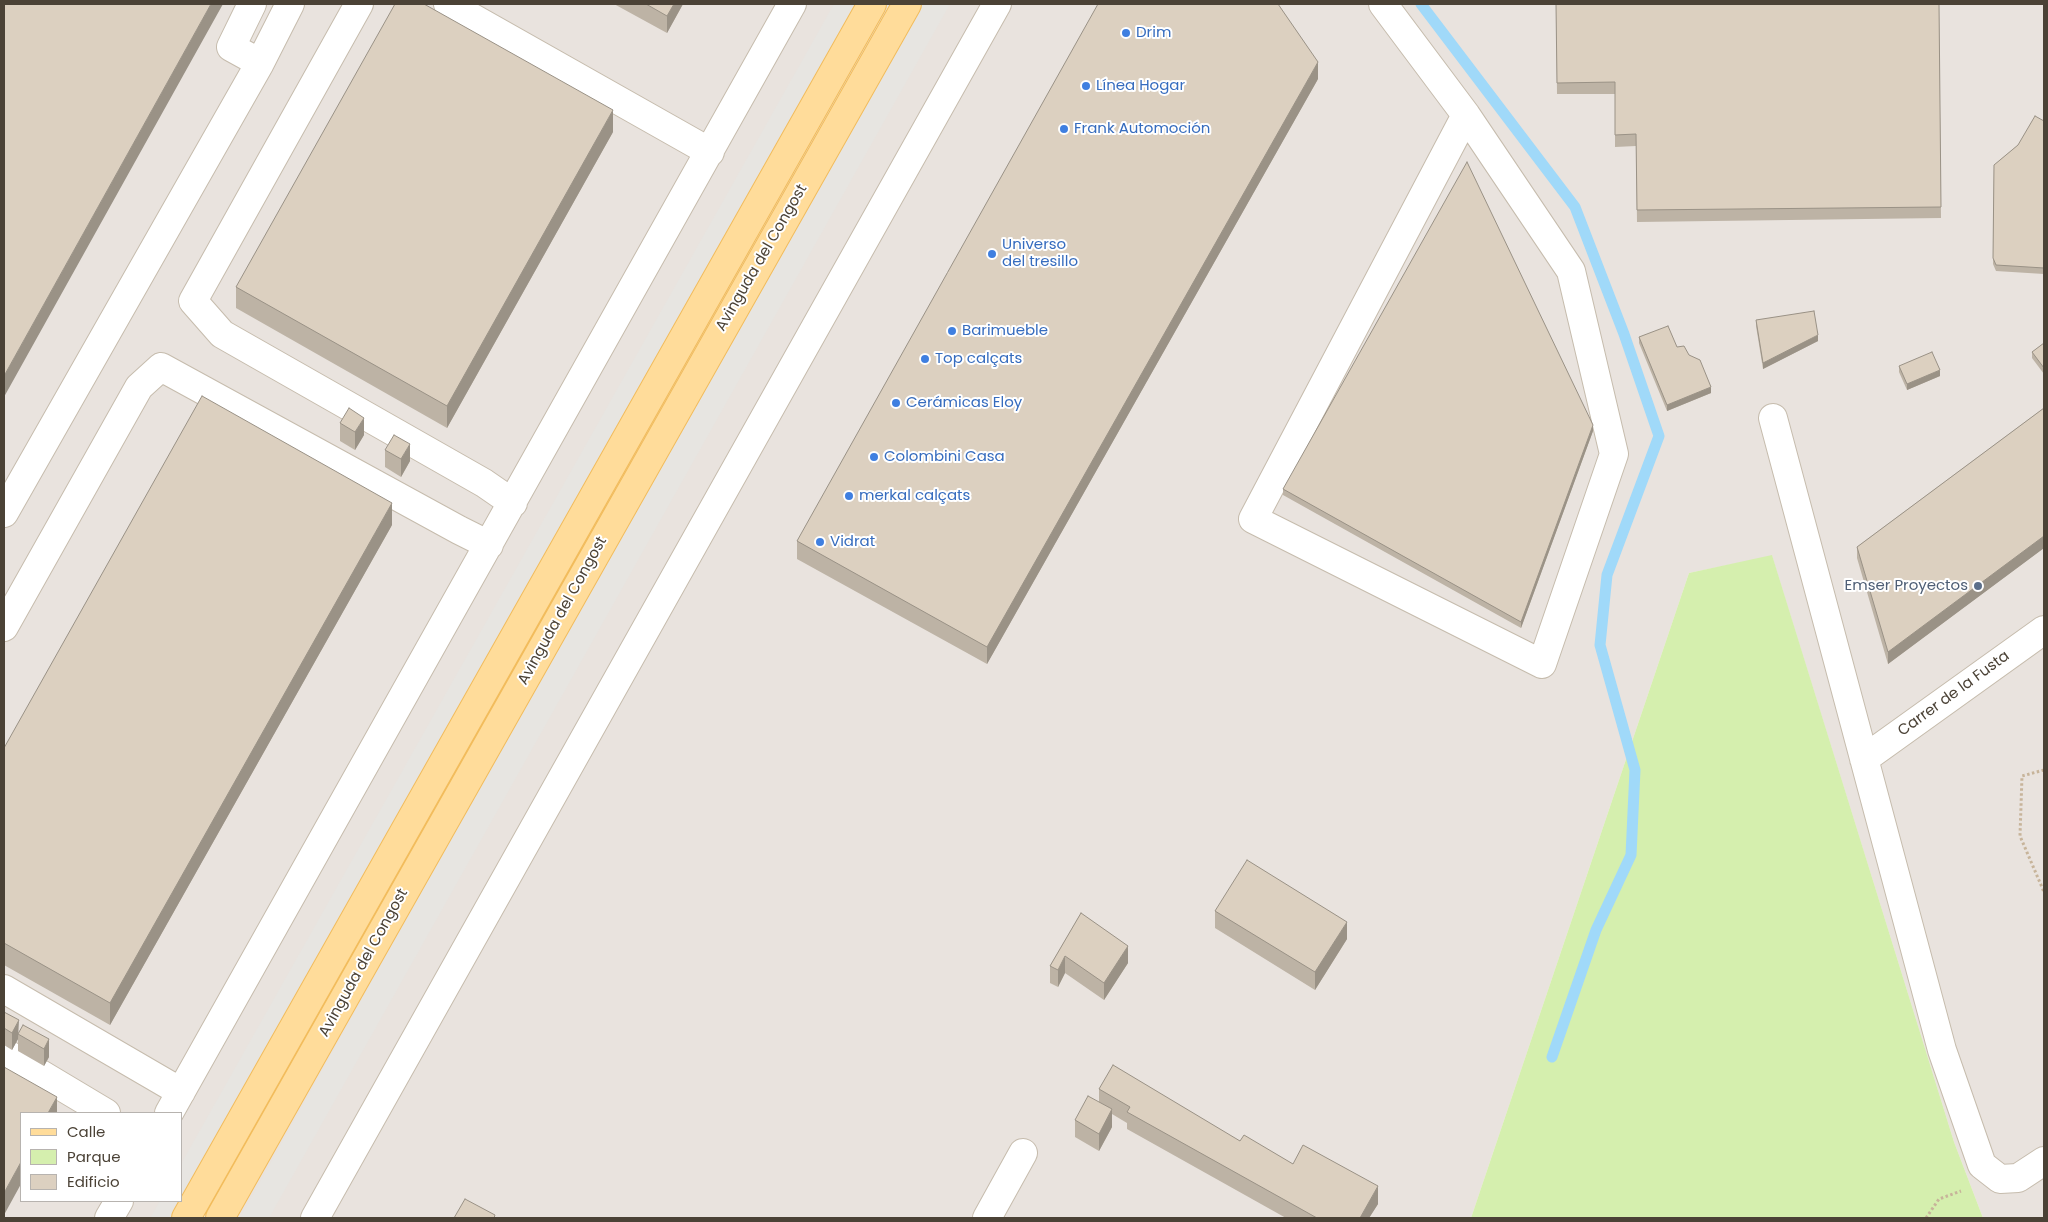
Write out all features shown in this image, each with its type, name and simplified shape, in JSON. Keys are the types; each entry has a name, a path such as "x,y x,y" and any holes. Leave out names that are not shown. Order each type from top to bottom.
{"main road":[{"name":"Avinguda del Congost","path":"186,1218 872,4"},
{"name":"Avinguda del Congost","path":"220,1218 907,4"}],"street":[{"path":"252,4 231,47 260,63"},
{"path":"4,513 260,63 290,4"},
{"path":"359,4 193,301 222,334 476,478 513,503"},
{"path":"448,4 710,152"},
{"path":"4,989 175,1103 490,545 792,4"},
{"path":"315,1218 997,4"},
{"path":"1383,4 1466,115 1571,271 1614,454 1542,664 1253,520 1466,115"},
{"path":"4,627 139,387 161,367 459,530 490,545"},
{"path":"1773,418 1942,1050 1982,1165 2000,1179 2018,1178 2044,1161"},
{"name":"Carrer de la Fusta","path":"1864,759 2044,630"},
{"path":"4,1052 104,1112"},
{"path":"987,1218 1023,1153"},
{"path":"109,1218 118,1202"}],"path":[{"path":"2044,770 2022,776 2020,836 2044,892"},
{"path":"1926,1218 1939,1198 2000,1179"}],"shaded area":[{"path":"4,4 2044,4 2044,1218 1983,1218 1954,1142 1772,556 1689,573 1471,1218 4,1218"},
{"path":"834,4 864,4 180,1218 150,1218 159,1202 182,1202 182,1162"},
{"path":"919,4 950,4 269,1218 240,1218 775,254"}],"green space":[{"path":"1772,555 1954,1142 1983,1218 1471,1218 1689,573"}],"building":[{"path":"4,4 211,4 4,376"},
{"path":"395,4 424,4 613,110 447,406 236,287"},
{"path":"646,4 674,4 667,16"},
{"path":"1098,4 1278,4 1318,62 987,647 797,541"},
{"path":"1556,4 1939,4 1941,207 1637,210 1636,134 1615,135 1615,82 1557,83"},
{"path":"2035,116 2044,121 2044,268 1996,265 1993,258 1994,165 2018,145"},
{"path":"1467,162 1593,425 1521,622 1283,489"},
{"path":"1814,311 1818,335 1763,363 1756,320"},
{"path":"1668,326 1677,347 1684,346 1689,355 1700,360 1711,387 1667,405 1639,337"},
{"path":"2044,343 2044,368 2032,352"},
{"path":"1932,352 1940,370 1907,384 1899,366"},
{"path":"202,396 392,503 110,1003 4,943 4,748"},
{"path":"349,408 364,418 355,432 340,423"},
{"path":"2044,408 2044,536 1888,652 1857,547"},
{"path":"394,435 410,444 401,459 385,450"},
{"path":"1247,860 1347,922 1315,972 1215,911"},
{"path":"1081,913 1128,946 1104,983 1065,956 1058,970 1050,966"},
{"path":"4,1012 19,1020 12,1033 4,1028"},
{"path":"23,1025 49,1039 44,1049 18,1034"},
{"path":"1113,1065 1240,1141 1244,1135 1293,1164 1303,1145 1378,1186 1360,1218 1317,1218 1127,1112 1130,1107 1099,1089"},
{"path":"4,1067 57,1097 49,1112 20,1112 20,1164 4,1193"},
{"path":"1088,1096 1112,1109 1099,1134 1075,1120"},
{"path":"465,1199 495,1215 494,1218 454,1218"}],"waterway":[{"path":"1421,4 1575,207 1624,334 1659,436 1607,575 1600,645 1635,770 1631,855 1596,930 1552,1057"}],"place":[{"name":"Drim","path":"1126,33"},
{"name":"Línea Hogar","path":"1086,86"},
{"name":"Frank Automoción","path":"1064,129"},
{"name":"Universo del tresillo","path":"992,254"},
{"name":"Barimueble","path":"952,331"},
{"name":"Top calçats","path":"925,359"},
{"name":"Cerámicas Eloy","path":"896,403"},
{"name":"Colombini Casa","path":"874,457"},
{"name":"merkal calçats","path":"849,496"},
{"name":"Vidrat","path":"820,542"},
{"name":"Emser Proyectos","path":"1978,586"}]}
